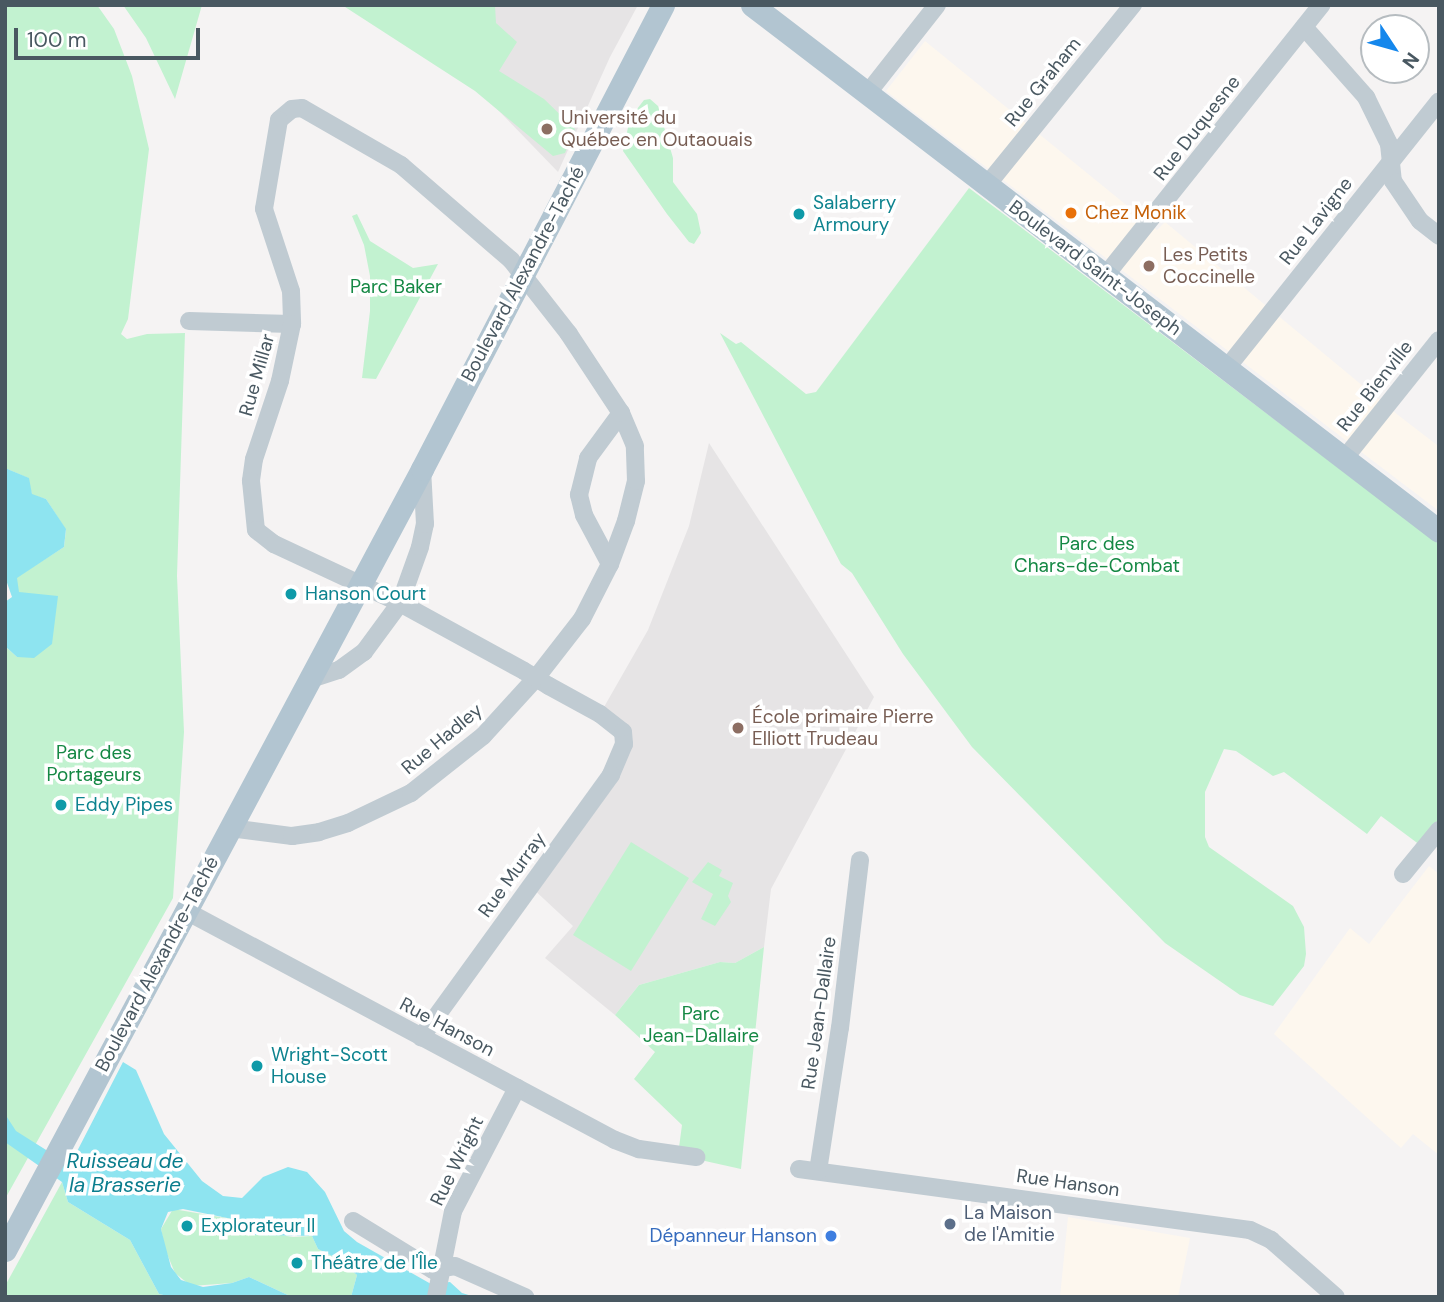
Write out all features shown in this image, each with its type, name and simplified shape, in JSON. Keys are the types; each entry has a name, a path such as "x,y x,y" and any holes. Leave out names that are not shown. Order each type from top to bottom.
{"main road":[{"name":"Boulevard Alexandre-Taché","path":"5,1250 422,469 663,5"},
{"name":"Boulevard Saint-Joseph","path":"752,5 1439,531"}],"street":[{"path":"867,94 937,5"},
{"name":"Rue Graham","path":"987,185 1133,5"},
{"name":"Rue Duquesne","path":"1105,276 1321,5"},
{"path":"1304,27 1366,97 1389,144 1393,181 1420,221 1439,236"},
{"name":"Rue Lavigne","path":"1226,369 1439,101"},
{"name":"Rue Millar","path":"521,274 511,260 401,165 309,111 292,109 284,114 275,129 264,209 288,281 292,324 283,371 254,459 251,481 253,524 259,534 274,544 400,603 600,713 622,732"},
{"name":"Rue Hadley","path":"230,828 292,836 319,832 380,811 411,793 483,736 536,678 582,619 610,564 626,522 637,472 635,446 621,413 569,334 521,274"},
{"path":"189,321 292,324"},
{"name":"Rue Bienville","path":"1344,459 1439,340"},
{"path":"610,564 584,515 579,495 588,458 621,413"},
{"path":"310,679 339,670 364,653 400,603 420,547 425,524 422,469"},
{"name":"Rue Murray","path":"421,1037 611,775 624,744 622,732"},
{"path":"1403,874 1439,830"},
{"name":"Rue Jean-Dallaire","path":"818,1171 840,1028 860,860"},
{"name":"Rue Hanson","path":"186,911 631,1147 696,1157"},
{"name":"Rue Wright","path":"439,1281 453,1211 517,1088"},
{"name":"Rue Hanson","path":"799,1169 1250,1230 1271,1240 1336,1297"},
{"path":"354,1221 433,1270 439,1281 455,1266 526,1297"},
{"name":"Rue Hanson","path":"1314,1280 1322,1297"}],"shaded area":[{"name":"Université du Québec en Outaouais","path":"351,5 638,5 610,57 558,172 476,87"},
{"path":"925,41 1157,230 1165,222 1398,415 1437,445 1439,443 1439,511 886,91"},
{"name":"École primaire Pierre Elliott Trudeau","path":"709,443 874,697 771,889 764,947 735,963 720,962 639,985 615,1015 545,958 573,926 530,886 624,744 600,714 648,630 689,526"},
{"path":"1429,866 1439,874 1439,1155 1413,1134 1401,1148 1274,1034 1350,928 1369,944"},
{"path":"1068,1217 1190,1238 1178,1297 1060,1297"}],"green space":[{"name":"Parc des Portageurs","path":"5,5 97,5 114,29 132,76 149,149 128,319 121,334 127,339 147,334 185,333 177,576 184,732 173,898 5,1199 5,646 17,657 17,577 64,547 66,530 46,499 32,495 28,478 5,468"},
{"path":"123,5 202,5 175,99 146,38"},
{"path":"342,5 495,5 496,23 517,42 499,71 544,99 575,129 565,153 553,156 475,91"},
{"path":"650,99 658,106 673,158 673,182 697,214 701,233 694,244 689,242 667,214 623,151 630,118 644,100"},
{"name":"Parc des Chars-de-Combat","path":"969,188 1439,544 1439,830 1424,848 1381,816 1367,834 1284,772 1273,776 1236,751 1224,749 1205,792 1205,837 1209,847 1293,906 1304,927 1304,966 1273,1006 1240,995 1165,943 972,747 903,654 852,573 841,564 720,333 736,344 741,342 806,394 816,392"},
{"name":"Parc Baker","path":"357,214 370,241 413,268 438,264 376,379 362,378 370,311 370,276 364,245 352,216"},
{"path":"631,842 689,878 631,971 573,935"},
{"path":"708,862 722,870 719,876 733,883 728,896 731,902 715,926 701,919 713,894 692,882"},
{"name":"Parc Jean-Dallaire","path":"764,947 741,1169 678,1155 682,1125 634,1079 655,1052 615,1015 639,985 720,962 735,963"},
{"path":"62,1182 68,1202 130,1240 159,1294 172,1297 5,1297 5,1286"},
{"path":"173,1209 238,1220 242,1227 249,1230 293,1237 312,1236 318,1249 338,1259 357,1275 351,1297 292,1297 249,1277 232,1283 191,1286 175,1273 165,1249 161,1229"}],"water":[{"path":"5,468 29,478 32,494 46,499 66,529 64,547 17,578 19,592 58,596 52,644 34,658 17,657 5,646 5,602 12,597 5,577"},
{"name":"Ruisseau de la Brasserie","path":"123,1062 136,1070 164,1134 202,1181 223,1196 242,1198 263,1177 288,1167 307,1172 325,1192 344,1231 357,1242 431,1284 450,1282 462,1293 475,1297 351,1297 357,1275 338,1259 318,1249 312,1236 254,1235 237,1220 183,1209 168,1212 161,1229 171,1267 181,1280 203,1287 232,1283 249,1277 292,1297 172,1297 159,1294 130,1240 68,1202 62,1182 5,1142 5,1114 16,1131 70,1165"}],"place":[{"name":"Université du Québec en Outaouais","path":"547,129"},
{"name":"Chez Monik","path":"1071,213"},
{"name":"Salaberry Armoury","path":"799,214"},
{"name":"Les Petits Coccinelle","path":"1149,266"},
{"name":"Hanson Court","path":"291,594"},
{"name":"École primaire Pierre Elliott Trudeau","path":"738,728"},
{"name":"Eddy Pipes","path":"61,805"},
{"name":"Wright-Scott House","path":"257,1066"},
{"name":"La Maison de l'Amitie","path":"950,1224"},
{"name":"Explorateur II","path":"187,1226"},
{"name":"Dépanneur Hanson","path":"831,1236"},
{"name":"Théâtre de l'Île","path":"297,1263"}]}
